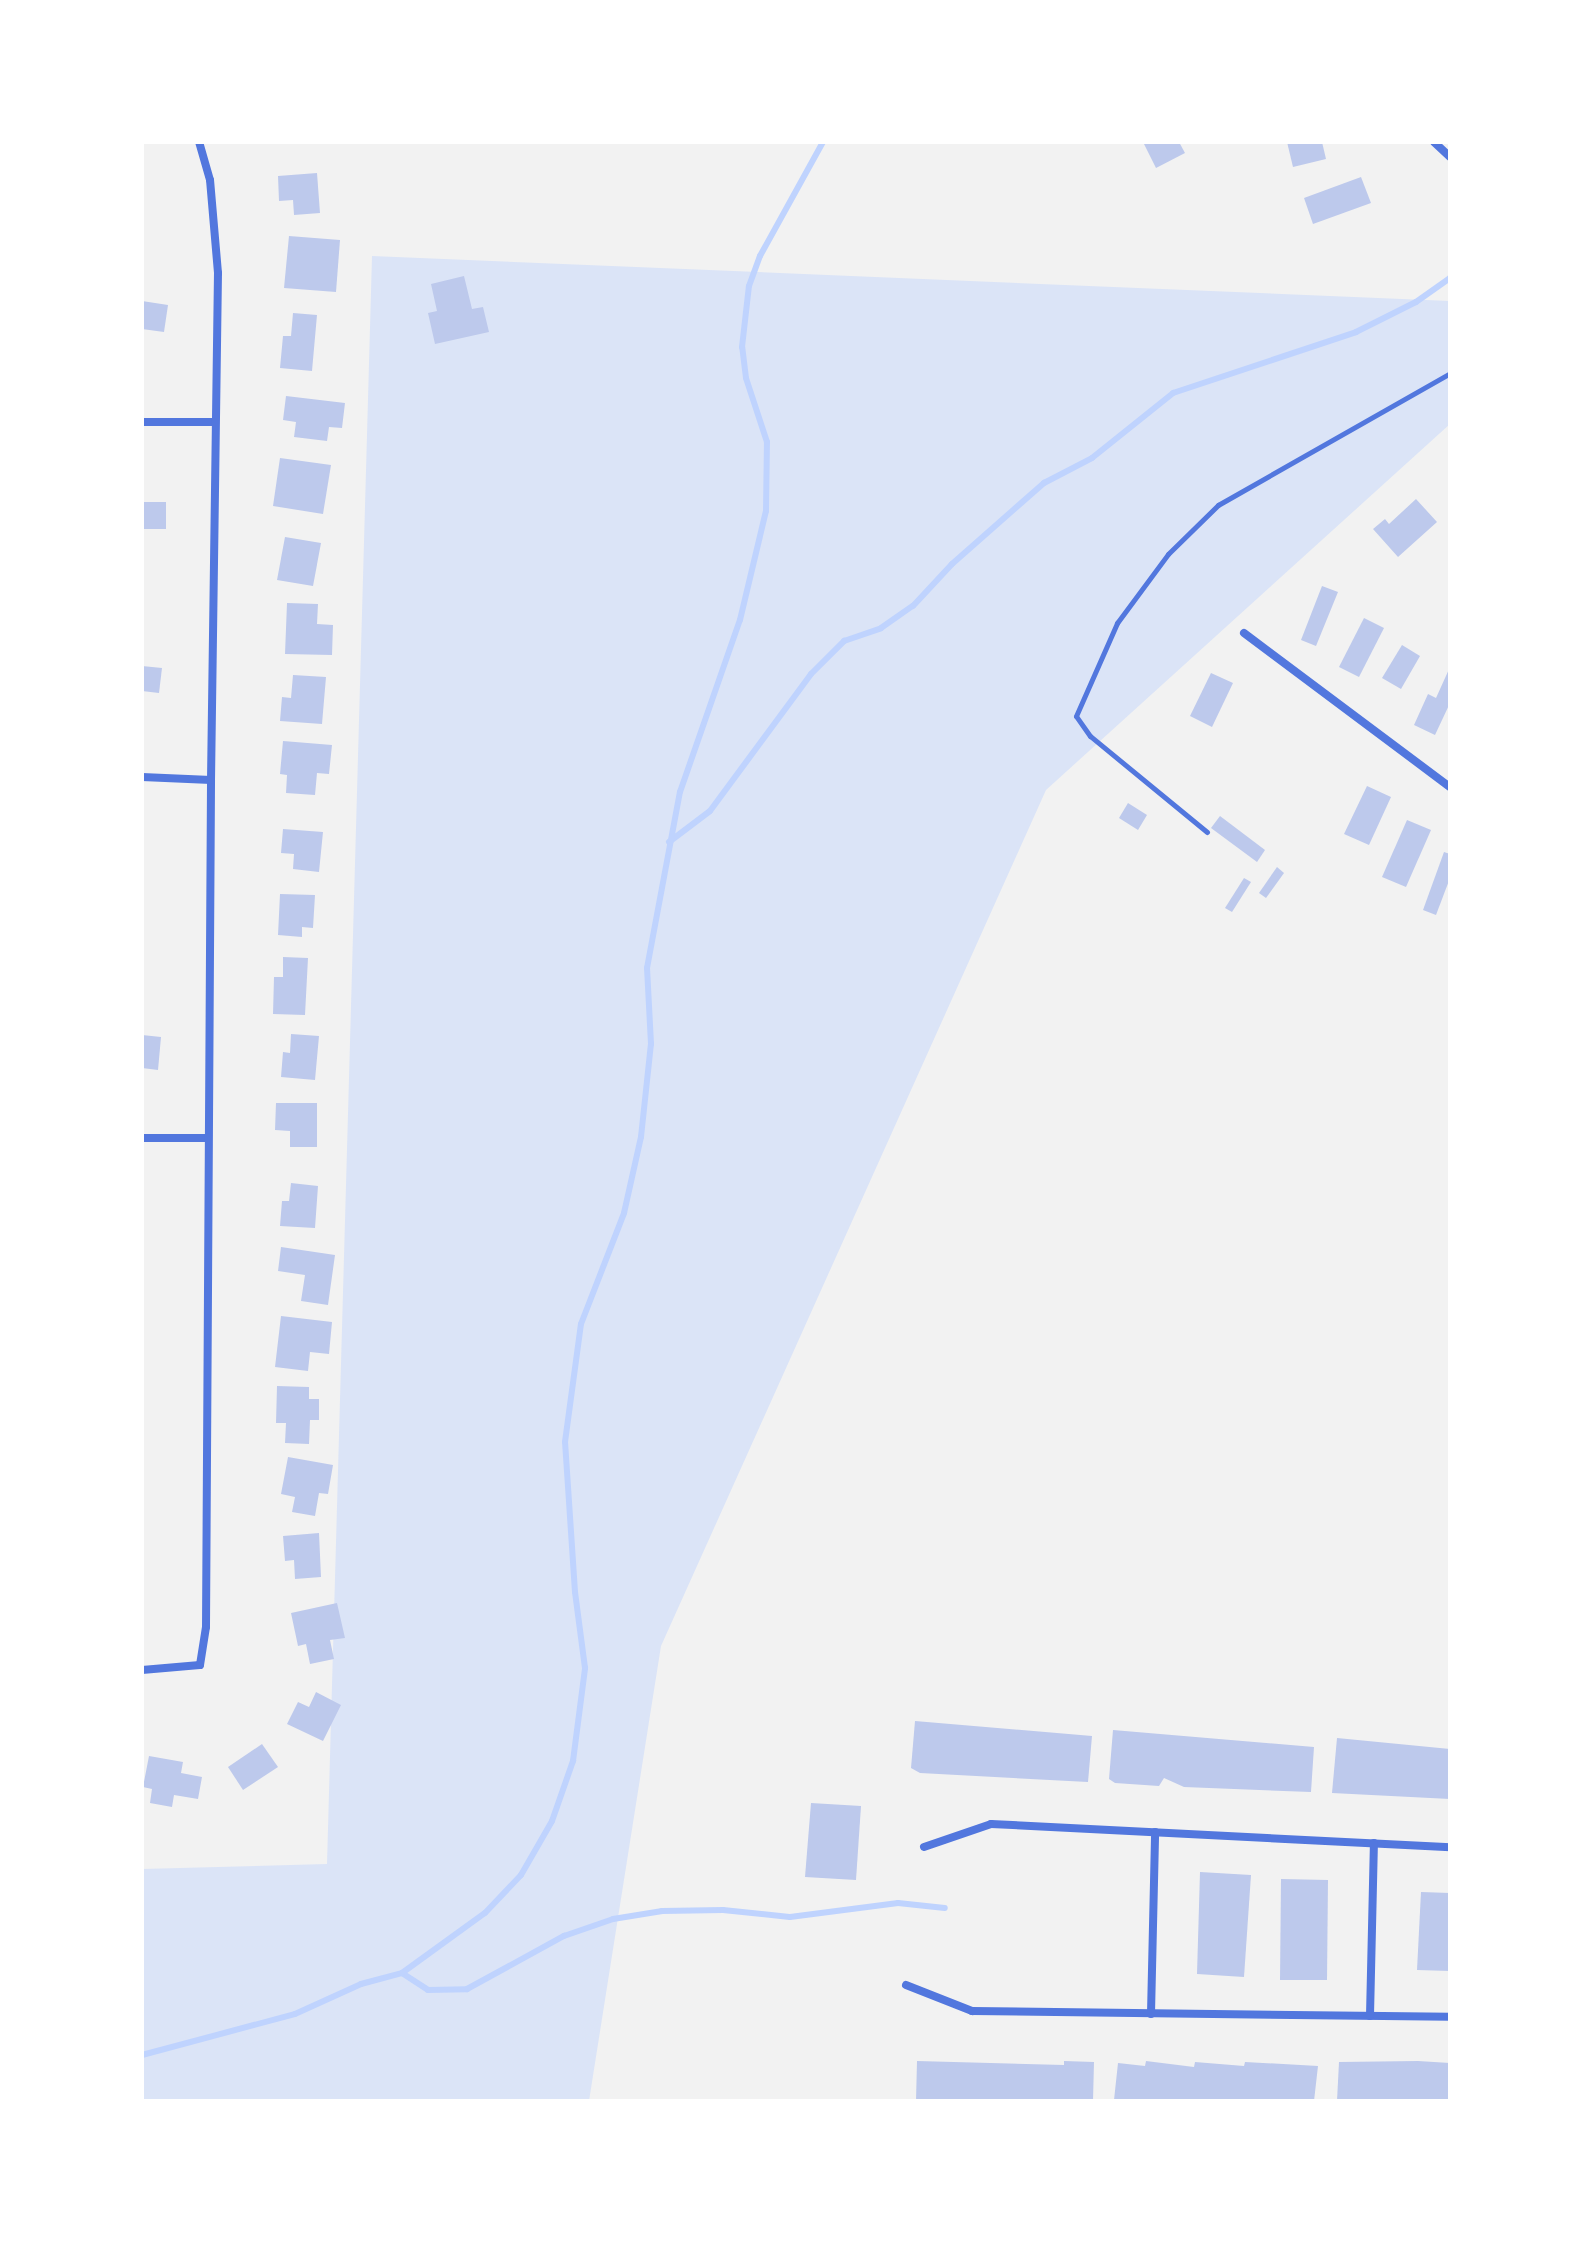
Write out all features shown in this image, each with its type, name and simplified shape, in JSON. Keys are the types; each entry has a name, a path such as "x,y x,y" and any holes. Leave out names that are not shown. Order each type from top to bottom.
{"street":[{"path":"142,1670 200,1665 206,1627 211,780 218,273 210,180 199,142"},
{"path":"1434,142 1450,157"},
{"path":"142,422 215,422"},
{"path":"1244,633 1450,787"},
{"path":"142,777 211,780"},
{"path":"142,1138 208,1138"},
{"path":"924,1847 991,1824 1450,1847"},
{"path":"1151,2014 1155,1832"},
{"path":"1370,2016 1374,1843"},
{"path":"906,1985 972,2011 1450,2017"}],"lane":[{"path":"1207,832 1090,736 1076,716 1117,623 1168,554 1218,505 1450,373"}],"shaded area":[{"path":"372,256 1450,301 1450,424 1046,790 661,1646 589,2101 142,2101 142,1869 327,1864"}],"building":[{"path":"1143,142 1179,142 1185,153 1156,168"},
{"path":"1287,142 1322,142 1326,159 1293,167"},
{"path":"317,173 320,213 294,215 293,200 279,201 278,176"},
{"path":"1361,177 1371,203 1313,224 1304,198"},
{"path":"289,236 340,240 336,292 284,288"},
{"path":"464,276 472,309 483,307 489,332 435,344 428,313 437,311 431,284"},
{"path":"142,301 168,305 164,332 142,329"},
{"path":"293,313 317,315 312,371 280,368 283,336 291,336"},
{"path":"286,396 345,403 342,428 329,427 327,441 294,437 296,422 283,420"},
{"path":"280,458 331,465 323,514 273,506"},
{"path":"1416,499 1437,522 1398,557 1373,529 1385,519 1389,524"},
{"path":"142,502 166,502 166,529 142,529"},
{"path":"285,537 321,543 313,586 277,580"},
{"path":"1322,586 1338,592 1316,646 1301,640"},
{"path":"287,603 318,604 317,624 333,625 332,655 285,654"},
{"path":"1364,618 1384,628 1359,677 1339,667"},
{"path":"1402,645 1420,656 1401,689 1382,678"},
{"path":"142,666 162,668 159,693 142,691"},
{"path":"1450,667 1450,703 1435,735 1414,725 1428,694 1436,698"},
{"path":"1211,673 1233,683 1212,727 1190,716"},
{"path":"293,675 326,677 322,724 280,721 282,697 291,698"},
{"path":"283,741 332,745 329,774 317,773 315,795 286,793 287,775 280,774"},
{"path":"1367,786 1391,797 1369,845 1344,834"},
{"path":"1128,803 1147,815 1138,830 1119,818"},
{"path":"1220,816 1265,850 1257,862 1211,828"},
{"path":"1407,820 1431,830 1406,887 1382,877"},
{"path":"283,829 323,832 319,872 293,869 294,854 281,853"},
{"path":"1444,852 1450,854 1450,878 1436,915 1423,910"},
{"path":"1277,867 1284,873 1266,898 1259,893"},
{"path":"1244,878 1251,882 1232,912 1225,908"},
{"path":"280,894 315,895 313,928 302,927 302,937 278,935"},
{"path":"283,957 308,958 305,1015 273,1014 274,977 283,977"},
{"path":"291,1034 319,1036 315,1080 281,1077 283,1052 290,1053"},
{"path":"142,1035 161,1037 158,1070 142,1068"},
{"path":"276,1103 317,1103 317,1147 290,1147 290,1131 275,1130"},
{"path":"291,1183 318,1186 315,1228 280,1226 282,1201 289,1201"},
{"path":"281,1247 335,1255 328,1305 301,1301 305,1275 278,1271"},
{"path":"281,1316 332,1322 329,1354 310,1352 308,1371 275,1367"},
{"path":"277,1386 309,1387 309,1399 319,1399 319,1420 310,1420 309,1444 285,1443 286,1423 276,1423"},
{"path":"288,1457 333,1465 328,1494 319,1493 315,1516 292,1512 295,1497 281,1494"},
{"path":"319,1533 321,1577 295,1579 294,1560 285,1561 283,1536"},
{"path":"337,1603 345,1638 330,1640 334,1659 310,1664 306,1644 298,1646 291,1613"},
{"path":"316,1692 341,1705 323,1741 287,1724 298,1702 309,1707"},
{"path":"915,1721 1092,1736 1088,1782 920,1773 911,1768"},
{"path":"1113,1730 1314,1747 1311,1792 1184,1787 1164,1778 1159,1786 1115,1783 1109,1779"},
{"path":"1337,1738 1450,1749 1450,1799 1332,1793"},
{"path":"262,1744 278,1767 243,1790 228,1767"},
{"path":"149,1756 183,1762 181,1773 202,1777 198,1799 174,1795 172,1807 150,1803 152,1789 143,1787"},
{"path":"811,1803 861,1806 856,1880 805,1877"},
{"path":"1200,1872 1251,1875 1244,1977 1197,1974"},
{"path":"1281,1879 1328,1880 1327,1980 1280,1980"},
{"path":"1421,1892 1450,1893 1450,1971 1417,1970"},
{"path":"917,2061 1064,2065 1064,2061 1094,2062 1093,2101 916,2101"},
{"path":"1146,2061 1194,2067 1195,2062 1244,2066 1245,2062 1318,2066 1314,2101 1114,2100 1118,2063 1145,2066"},
{"path":"1339,2062 1450,2063 1450,2101 1337,2101"}],"waterway":[{"path":"142,2055 295,2014 361,1984 402,1973 485,1913 521,1875 552,1821 573,1761 585,1668 575,1592 565,1442 581,1324 624,1213 641,1137 651,1044 647,968 680,792 740,620 766,511 767,442 746,378 742,347 749,286 760,256 823,142"},
{"path":"669,842 710,811 811,674 844,641 881,628 913,606 952,564 1044,483 1092,458 1173,393 1356,332 1416,302 1450,278"},
{"path":"402,1973 428,1990 467,1989 564,1936 613,1919 662,1911 723,1910 790,1917 898,1903 945,1908"}]}
